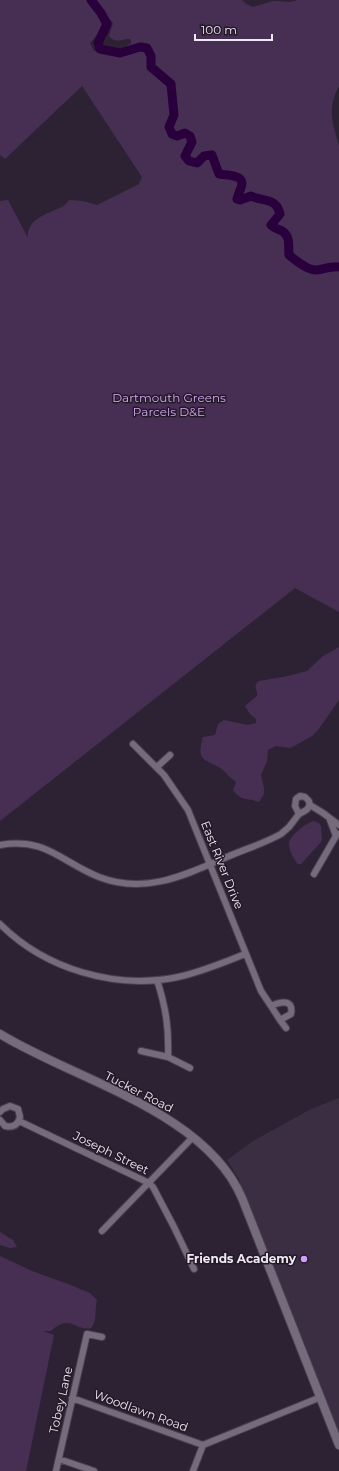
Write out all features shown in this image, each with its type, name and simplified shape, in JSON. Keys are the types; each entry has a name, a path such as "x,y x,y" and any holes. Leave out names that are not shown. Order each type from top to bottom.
{"main road":[{"name":"Tucker Road","path":"0,1034 49,1060 162,1115 193,1137 225,1168 240,1192 339,1445"}],"street":[{"name":"East River Drive","path":"133,744 157,767 188,810 261,991 286,1028"},
{"path":"157,767 170,754"},
{"path":"299,814 294,805 297,798 302,796 306,797 310,805 339,825"},
{"path":"0,845 22,844 42,847 98,877 116,883 130,885 156,883 209,865 280,834 289,827 299,814 307,810 310,805"},
{"path":"314,874 338,835 330,820"},
{"path":"0,924 33,950 73,969 119,980 157,980 178,977 245,954"},
{"path":"157,980 167,1018 168,1057"},
{"path":"271,1006 281,1002 290,1006 292,1011 291,1014 280,1020"},
{"path":"141,1051 168,1057 190,1068"},
{"path":"0,1112 6,1106 14,1107 20,1112 20,1121 14,1126 9,1127 5,1126 0,1120"},
{"name":"Joseph Street","path":"20,1121 149,1183 153,1187 174,1227 194,1269"},
{"path":"102,1231 193,1137"},
{"name":"Tobey Lane","path":"56,1471 87,1334 102,1337"},
{"name":"Woodlawn Road","path":"72,1398 203,1445"},
{"path":"193,1471 203,1445 321,1398"},
{"path":"59,1459 94,1471"}],"shaded area":[{"name":"Friends Academy","path":"339,1098 339,1434 318,1387 239,1179 227,1160 253,1141 311,1109"}],"green space":[{"name":"Dartmouth Greens Parcels D&E","path":"0,0 242,0 246,4 253,7 273,1 290,2 297,0 339,0 339,86 333,101 332,116 334,130 339,145 339,612 295,588 0,821 0,201 8,200 28,238 28,231 34,221 45,214 63,207 69,200 83,201 97,205 139,184 142,177 82,86 5,159 0,155","holes":["111,20 113,23 109,36 114,40 129,39 131,40 131,43 118,52 94,51 90,43 104,27 101,22"]},
{"path":"339,647 339,700 318,730 312,736 290,748 276,746 268,750 267,761 261,775 264,794 259,802 244,799 236,794 233,790 236,783 235,781 223,770 204,759 202,756 200,752 203,737 215,735 218,724 224,720 247,725 256,723 256,719 250,714 245,706 257,696 256,684 259,681 307,671 323,656"},
{"path":"314,821 319,823 321,826 321,842 301,864 298,864 291,852 289,846 290,841 298,830"},
{"path":"0,1232 13,1240 17,1247 10,1248 0,1245"},
{"path":"0,1256 32,1271 90,1293 97,1300 95,1318 91,1328 81,1328 68,1323 58,1326 51,1331 43,1331 54,1335 26,1471 0,1471"}],"waterway":[{"path":"91,0 107,24 98,43 100,49 120,53 140,47 147,48 151,56 151,67 171,84 174,115 169,127 172,134 177,136 185,133 190,136 192,142 185,156 189,161 197,163 204,156 212,155 219,174 233,176 241,180 242,185 237,199 240,200 251,196 272,202 280,214 271,225 285,233 288,239 289,255 298,262 314,270 339,267"}],"place":[{"name":"Friends Academy","path":"304,1259"}]}
